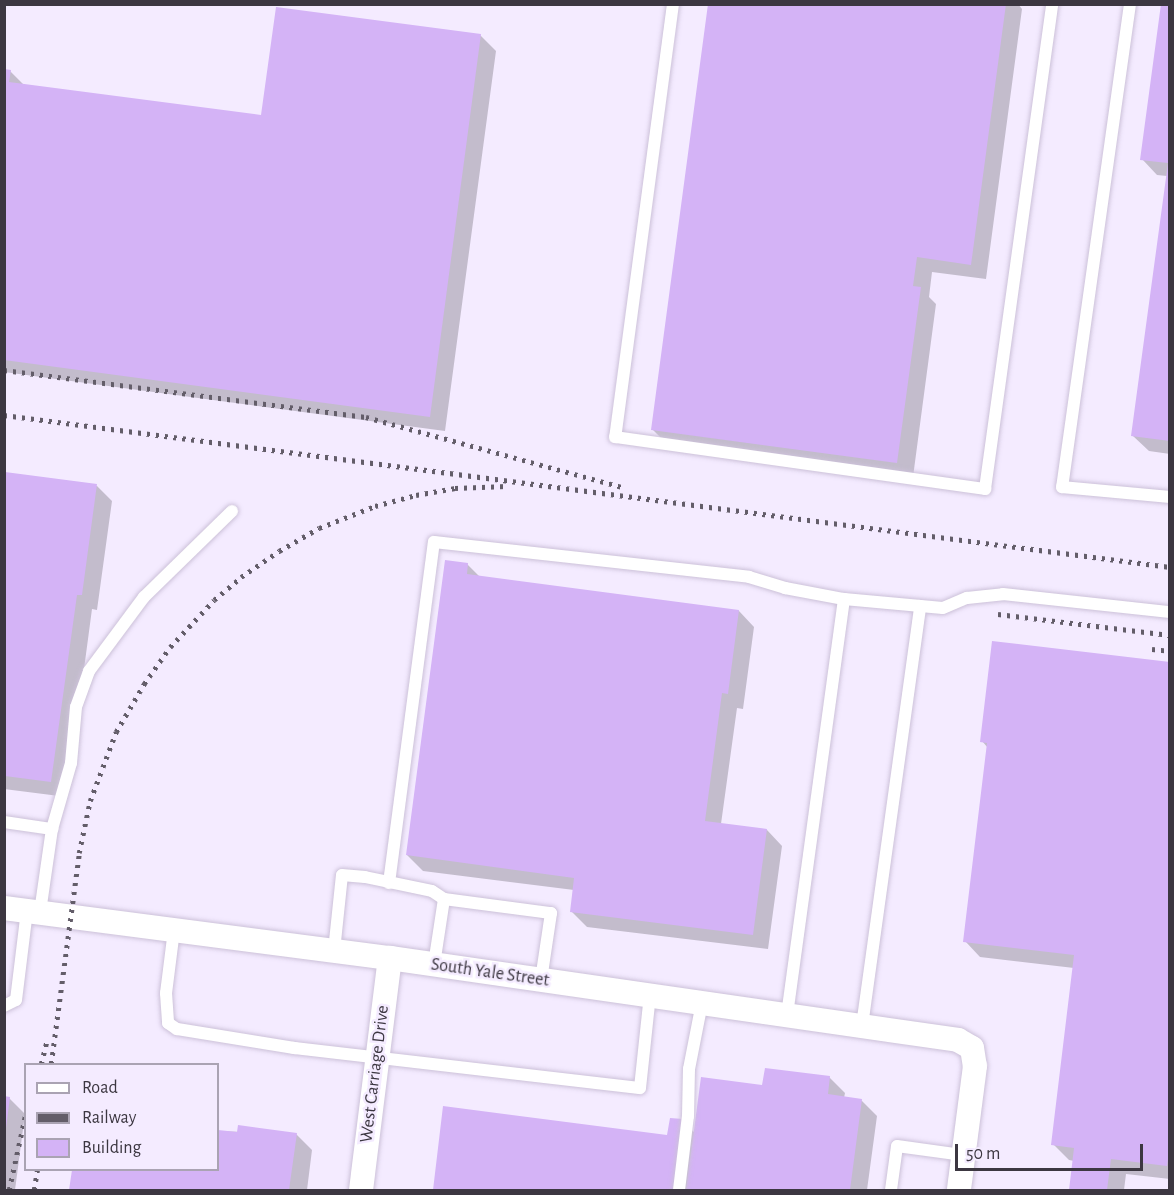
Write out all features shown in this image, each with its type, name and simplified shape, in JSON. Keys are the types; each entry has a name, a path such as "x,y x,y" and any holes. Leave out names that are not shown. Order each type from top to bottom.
{"street":[{"name":"South Yale Street","path":"24,910 434,964 958,1040 972,1048 975,1066 963,1155"},
{"name":"West Carriage Drive","path":"361,1191 390,958"},
{"path":"958,1191 963,1155"}],"lane":[{"path":"674,4 615,437 985,489 1052,4"},
{"path":"1130,4 1062,487 1170,497"},
{"path":"4,1006 16,1000 24,910 52,828 70,763 76,707 89,671 144,597 232,511"},
{"path":"389,883 434,542 748,577 785,588 844,598 920,606 943,608 967,598 1003,594 1170,612"},
{"path":"786,1015 844,598"},
{"path":"862,1026 920,606"},
{"path":"4,822 52,828"},
{"path":"334,951 342,875 432,891 444,899 551,913 541,980"},
{"path":"434,964 444,899"},
{"path":"174,930 166,993 168,1023 177,1029 378,1058 640,1088 650,996"},
{"path":"679,1191 688,1116 689,1069 702,1003"},
{"path":"891,1191 897,1146 963,1155"}],"building":[{"path":"708,4 1006,4 971,265 917,257 913,286 921,287 897,463 651,430"},
{"path":"1161,4 1170,4 1170,441 1131,436 1168,163 1140,160"},
{"path":"276,7 481,34 430,417 4,360 4,69 11,70 9,82 261,115"},
{"path":"5,472 97,484 82,595 77,595 51,782 5,776"},
{"path":"445,560 468,563 467,574 739,610 728,694 722,693 705,821 767,829 753,935 570,912 574,878 406,855"},
{"path":"992,641 1170,662 1170,1146 1167,1166 1111,1159 1107,1190 1069,1190 1074,1148 1051,1145 1074,955 963,942 987,743 980,742"},
{"path":"765,1068 830,1076 828,1094 862,1099 850,1190 686,1190 701,1077 762,1085"},
{"path":"4,1096 10,1097 6,1128 4,1128"},
{"path":"443,1106 667,1135 670,1118 683,1119 674,1190 433,1190"},
{"path":"238,1125 297,1133 289,1190 69,1190 72,1171 219,1171 219,1130 237,1132"}],"railway":[{"path":"4,370 366,417 622,487"},
{"path":"4,415 1170,567"},
{"path":"51,1063 79,853 90,801 116,732 144,684 170,647 214,600 241,577 279,551 319,528 375,506 416,495 455,488 507,486"},
{"path":"998,614 1170,635"},
{"path":"1152,649 1170,651"},
{"path":"41,1063 47,1040"},
{"path":"9,1190 24,1121"},
{"path":"34,1190 37,1171"}]}
